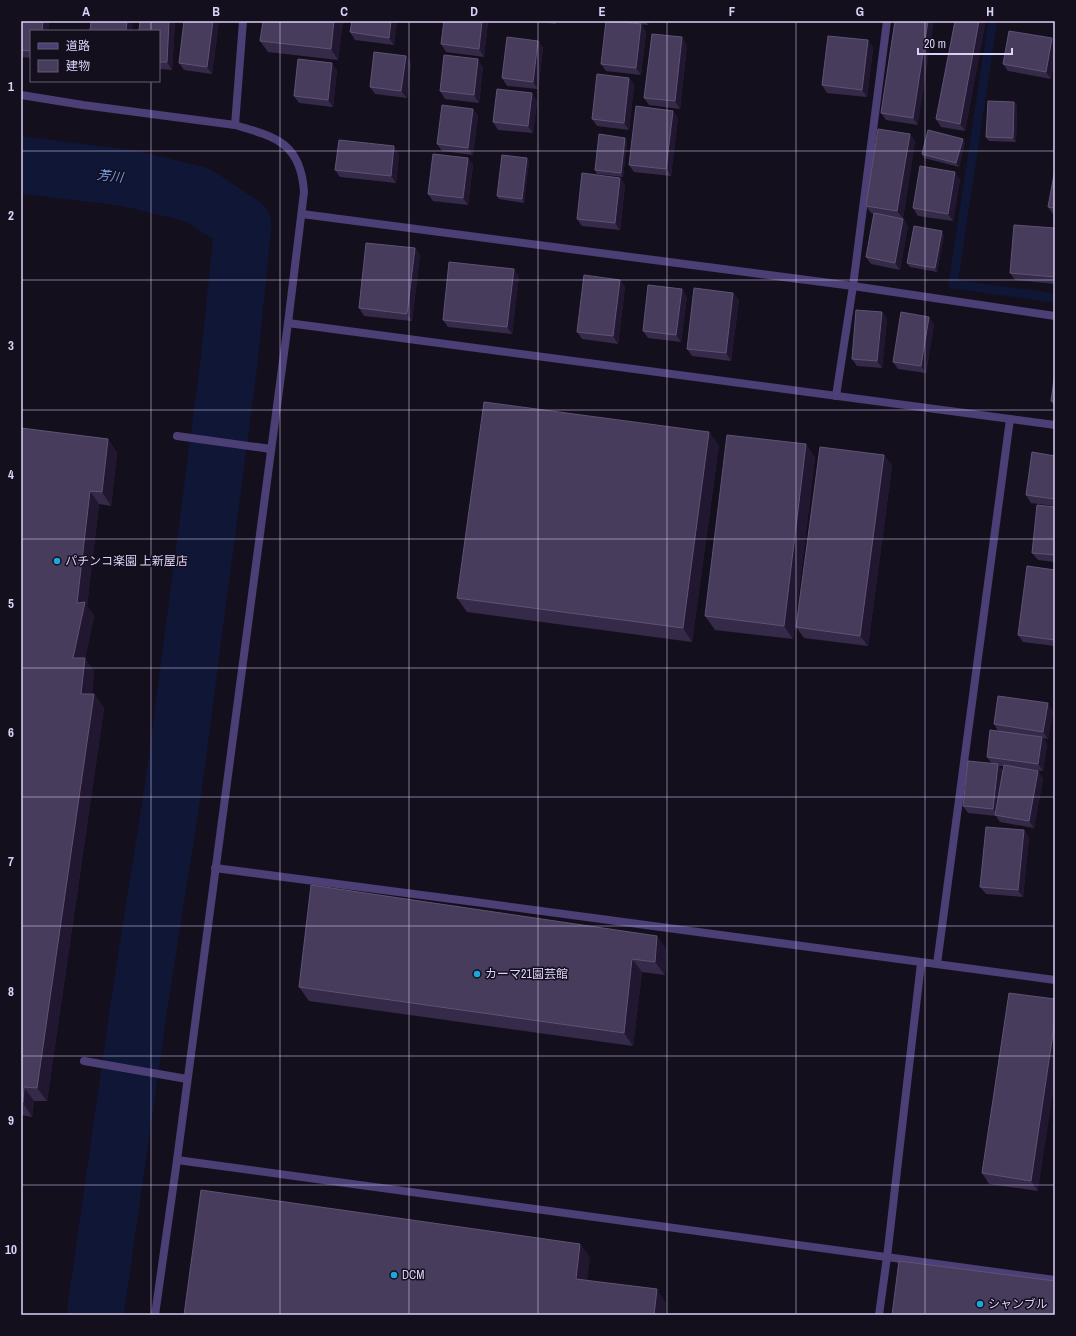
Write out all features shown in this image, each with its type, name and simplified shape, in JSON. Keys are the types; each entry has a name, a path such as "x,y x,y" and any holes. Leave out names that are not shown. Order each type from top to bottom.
{"street":[{"path":"235,125 243,21"},
{"path":"836,396 853,286 887,21"},
{"path":"21,95 83,105 235,125 268,135 287,147 296,157 303,178 304,192 302,214 288,323 177,1160 155,1315"},
{"path":"302,214 853,286 1055,316"},
{"path":"288,323 1055,425"},
{"path":"937,964 1010,419"},
{"path":"177,436 271,449"},
{"path":"215,868 1055,980"},
{"path":"879,1315 888,1257 922,962"},
{"path":"84,1061 187,1079"},
{"path":"177,1160 1055,1280"}],"building":[{"path":"21,21 43,21 42,30 30,30 30,51 21,50"},
{"path":"91,21 127,21 126,30 90,30"},
{"path":"140,21 169,21 167,62 160,62 160,30 139,30"},
{"path":"184,21 213,21 207,67 179,63"},
{"path":"263,21 334,21 331,49 260,41"},
{"path":"352,21 391,21 389,38 350,32"},
{"path":"444,21 482,21 479,49 441,44"},
{"path":"606,21 641,24 636,68 601,64"},
{"path":"895,21 928,21 913,118 881,113"},
{"path":"955,21 979,21 960,124 936,119"},
{"path":"1009,31 1052,38 1046,72 1003,64"},
{"path":"652,34 682,37 675,101 644,98"},
{"path":"828,36 868,40 862,90 822,85"},
{"path":"507,37 538,41 533,82 502,78"},
{"path":"374,52 406,56 401,91 370,87"},
{"path":"444,55 478,59 474,95 440,91"},
{"path":"298,59 332,63 328,100 294,96"},
{"path":"597,74 629,78 624,123 592,119"},
{"path":"497,89 532,93 528,126 493,122"},
{"path":"988,101 1014,102 1013,138 986,137"},
{"path":"442,105 473,109 468,148 437,144"},
{"path":"636,106 673,111 666,169 629,165"},
{"path":"878,129 910,134 897,211 866,206"},
{"path":"928,130 963,139 956,163 922,154"},
{"path":"599,134 625,138 621,173 595,170"},
{"path":"339,140 394,146 391,176 335,170"},
{"path":"433,154 468,158 463,198 428,194"},
{"path":"502,155 527,158 522,199 497,196"},
{"path":"920,166 955,172 948,214 913,208"},
{"path":"1055,169 1055,208 1048,207"},
{"path":"582,173 620,178 615,223 577,219"},
{"path":"874,213 903,219 895,263 866,257"},
{"path":"1014,225 1055,228 1055,277 1010,273"},
{"path":"914,226 942,231 935,268 907,263"},
{"path":"366,243 415,248 407,314 359,308"},
{"path":"449,262 514,269 507,327 443,320"},
{"path":"584,275 620,280 613,336 577,332"},
{"path":"648,285 682,289 676,335 643,331"},
{"path":"694,288 733,293 726,353 687,349"},
{"path":"856,310 882,312 877,361 852,359"},
{"path":"901,312 929,317 921,366 893,362"},
{"path":"1055,372 1055,402 1051,401"},
{"path":"484,402 709,432 683,628 457,598"},
{"path":"21,428 108,439 102,492 90,491 77,603 85,602 73,658 85,658 81,694 94,694 37,1088 24,1087 23,1103 21,1103"},
{"path":"727,435 806,444 784,626 705,616"},
{"path":"820,447 884,455 860,636 796,627"},
{"path":"1032,452 1055,456 1055,499 1026,495"},
{"path":"1037,505 1055,507 1055,555 1032,553"},
{"path":"1027,566 1055,570 1055,640 1018,635"},
{"path":"998,696 1048,703 1043,732 994,724"},
{"path":"990,730 1042,737 1038,764 987,757"},
{"path":"968,761 998,764 993,809 963,806"},
{"path":"1004,765 1038,771 1029,821 995,815"},
{"path":"986,827 1024,830 1018,890 980,887"},
{"name":"カーマ21園芸館","path":"311,885 657,936 655,962 632,959 624,1033 299,987"},
{"path":"1009,993 1055,999 1055,1020 1031,1181 982,1173"},
{"name":"DCM","path":"201,1190 580,1244 576,1279 657,1289 654,1315 184,1315"},
{"name":"シャンブル","path":"899,1261 1055,1281 1055,1315 892,1315"}],"waterway":[{"path":"992,26 953,284 1055,298"},
{"name":"芳川","path":"21,165 128,178 198,195 243,225 229,362 174,783 140,999 95,1315"}],"place":[{"name":"パチンコ楽園 上新屋店","path":"57,561"},
{"name":"カーマ21園芸館","path":"477,974"},
{"name":"DCM","path":"394,1275"},
{"name":"シャンブル","path":"980,1304"}]}
